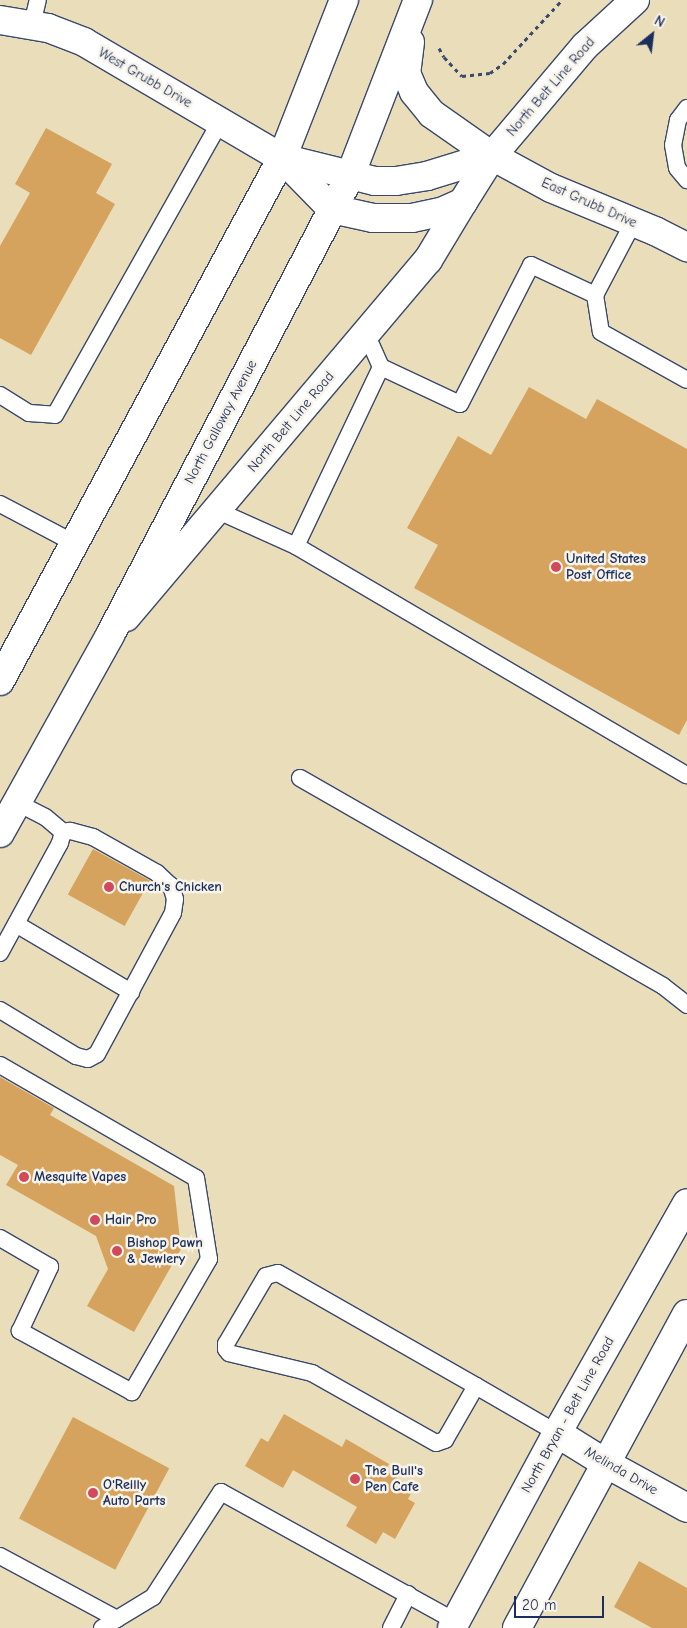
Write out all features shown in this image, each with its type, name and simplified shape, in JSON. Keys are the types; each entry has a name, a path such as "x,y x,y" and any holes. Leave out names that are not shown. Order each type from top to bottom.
{"main road":[{"path":"0,681 282,158 344,0"},
{"name":"North Belt Line Road","path":"492,156 585,46 635,0"},
{"name":"East Grubb Drive","path":"416,5 406,73 414,92 432,114 492,156 551,188 687,247"},
{"name":"North Galloway Avenue","path":"0,832 110,635 350,176 416,5"},
{"name":"West Grubb Drive","path":"0,20 35,12 48,28 84,42 282,158 350,176 375,181 396,181 427,176 492,156"},
{"path":"332,209 373,218 412,218 441,212 463,202 492,156"},
{"name":"West Grubb Drive","path":"282,158 332,209"},
{"name":"North Belt Line Road","path":"110,635 428,260 463,202"},
{"name":"North Bryan - Belt Line Road","path":"454,1624 557,1433 687,1203"},
{"path":"517,1628 687,1314"},
{"name":"Melinda Drive","path":"557,1433 606,1464 687,1508"}],"lane":[{"path":"687,108 678,120 673,145 677,168 687,180"},
{"path":"0,395 30,413 55,415 220,122"},
{"path":"633,223 595,295 601,332 687,380"},
{"path":"366,333 381,367 460,404 531,265 595,295"},
{"path":"296,546 381,367"},
{"path":"0,504 74,543"},
{"path":"216,510 296,546 687,776"},
{"path":"300,778 663,986 687,1005"},
{"path":"0,1010 76,1056 88,1059 98,1054 173,913 175,899 171,886 157,873 104,842 85,835 63,832 45,818 17,803"},
{"path":"0,952 60,844 63,832"},
{"path":"16,924 131,992"},
{"path":"0,1065 196,1178 209,1259 132,1392 20,1331 50,1267 2,1245"},
{"path":"476,1386 444,1440 436,1443 312,1373 229,1353 226,1349 226,1344 266,1276 278,1273 476,1386 557,1433"},
{"path":"102,1628 152,1597 221,1492 408,1594 454,1624"},
{"path":"0,1556 117,1619"},
{"path":"391,1628 408,1594"}],"path":[{"path":"437,43 444,58 462,76 490,73 503,64 562,0"}],"building":[{"path":"46,128 112,164 96,193 115,204 31,355 0,338 0,246 30,193 15,184"},
{"name":"United States Post Office","path":"529,387 586,419 597,399 687,449 687,720 679,735 414,588 438,545 407,528 458,436 491,455"},
{"name":"Church's Chicken","path":"93,849 150,881 125,926 68,894"},
{"path":"0,1077 54,1108 50,1115 174,1186 181,1249 134,1332 87,1306 108,1269 96,1236 6,1185 18,1165 0,1155"},
{"name":"The Bull's Pen Cafe","path":"284,1414 342,1447 346,1439 389,1464 385,1471 414,1488 408,1499 415,1503 395,1539 383,1532 376,1544 346,1526 357,1507 293,1470 283,1488 245,1466 261,1438 268,1442"},
{"name":"O'Reilly Auto Parts","path":"73,1417 169,1468 115,1570 19,1519"},
{"path":"639,1561 687,1588 687,1628 652,1628 614,1607"}],"place":[{"name":"United States Post Office","path":"556,567"},
{"name":"Church's Chicken","path":"109,887"},
{"name":"Mesquite Vapes","path":"24,1177"},
{"name":"Hair Pro","path":"95,1220"},
{"name":"Bishop Pawn & Jewlery","path":"117,1251"},
{"name":"The Bull's Pen Cafe","path":"355,1479"},
{"name":"O'Reilly Auto Parts","path":"93,1493"}]}
